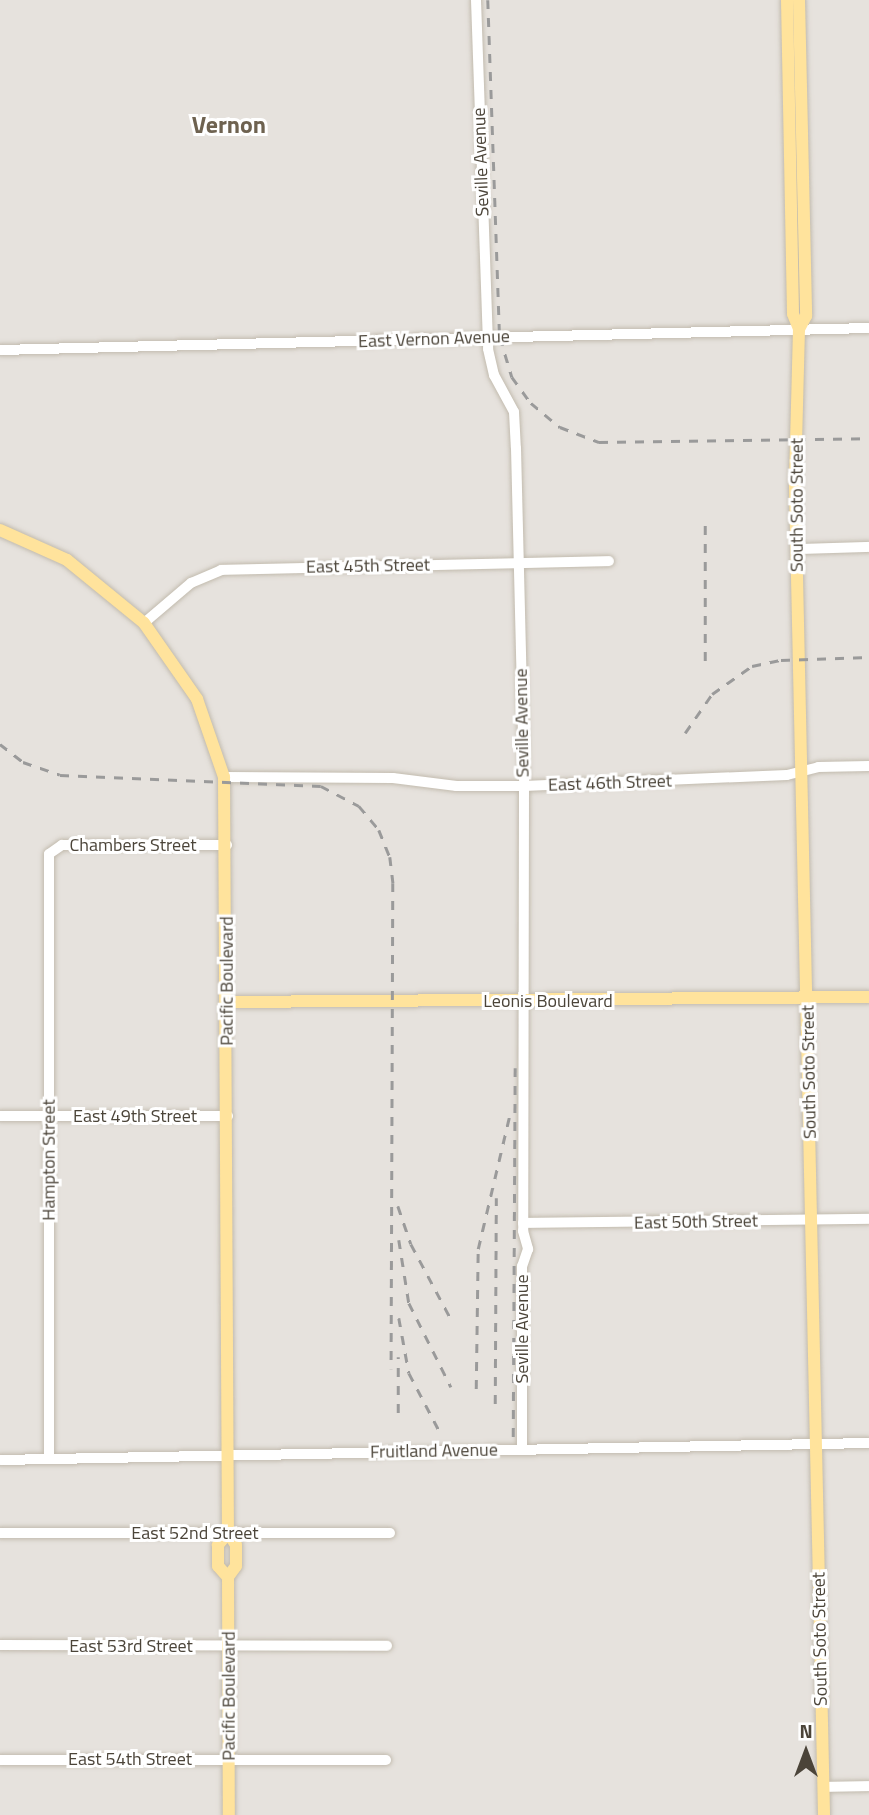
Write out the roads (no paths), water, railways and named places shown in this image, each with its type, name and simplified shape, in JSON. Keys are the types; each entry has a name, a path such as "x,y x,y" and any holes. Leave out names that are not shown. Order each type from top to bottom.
{"main road":[{"name":"South Soto Street","path":"787,0 796,161"},
{"name":"South Soto Street","path":"799,0 793,314 799,329 797,549 824,1815"},
{"name":"Pacific Boulevard","path":"0,530 66,560 145,623 197,699 224,777 228,845 228,1533 236,1545 236,1566 228,1577 229,1815"},
{"name":"Leonis Boulevard","path":"228,1002 869,997"}],"street":[{"name":"Seville Avenue","path":"476,0 487,337 491,366 514,417 524,786 523,1223 528,1249 522,1266 522,1449"},
{"name":"East Vernon Avenue","path":"0,350 869,327"},
{"path":"797,549 869,547"},
{"name":"East 45th Street","path":"145,623 191,583 221,570 609,561"},
{"name":"East 46th Street","path":"224,777 393,778 456,786 524,786 869,766"},
{"name":"Chambers Street","path":"49,860 52,849 62,845 228,845"},
{"name":"Hampton Street","path":"49,860 49,1459"},
{"name":"East 49th Street","path":"0,1116 228,1116"},
{"name":"East 50th Street","path":"523,1223 869,1219"},
{"name":"Fruitland Avenue","path":"0,1460 869,1443"},
{"name":"East 52nd Street","path":"0,1533 390,1534"},
{"name":"East 53rd Street","path":"0,1645 387,1646"},
{"name":"East 54th Street","path":"0,1760 386,1760"},
{"path":"823,1787 869,1786"}],"railway":[{"path":"488,0 500,337 512,377 531,403 560,427 599,442 869,438"},
{"path":"705,522 705,661"},
{"path":"685,733 712,694 752,666 781,660 869,657"},
{"path":"0,744 23,762 60,775 321,786 359,806 379,830 390,857 393,883 391,1369"},
{"path":"513,1437 515,1068"},
{"path":"476,1389 478,1249 509,1118"},
{"path":"495,1404 496,1198"},
{"path":"398,1206 411,1244 451,1319"},
{"path":"399,1240 409,1303 451,1387"},
{"path":"399,1318 409,1373 440,1432"},
{"path":"398,1357 398,1413"}],"district":[{"name":"Vernon","path":"229,125"}]}
